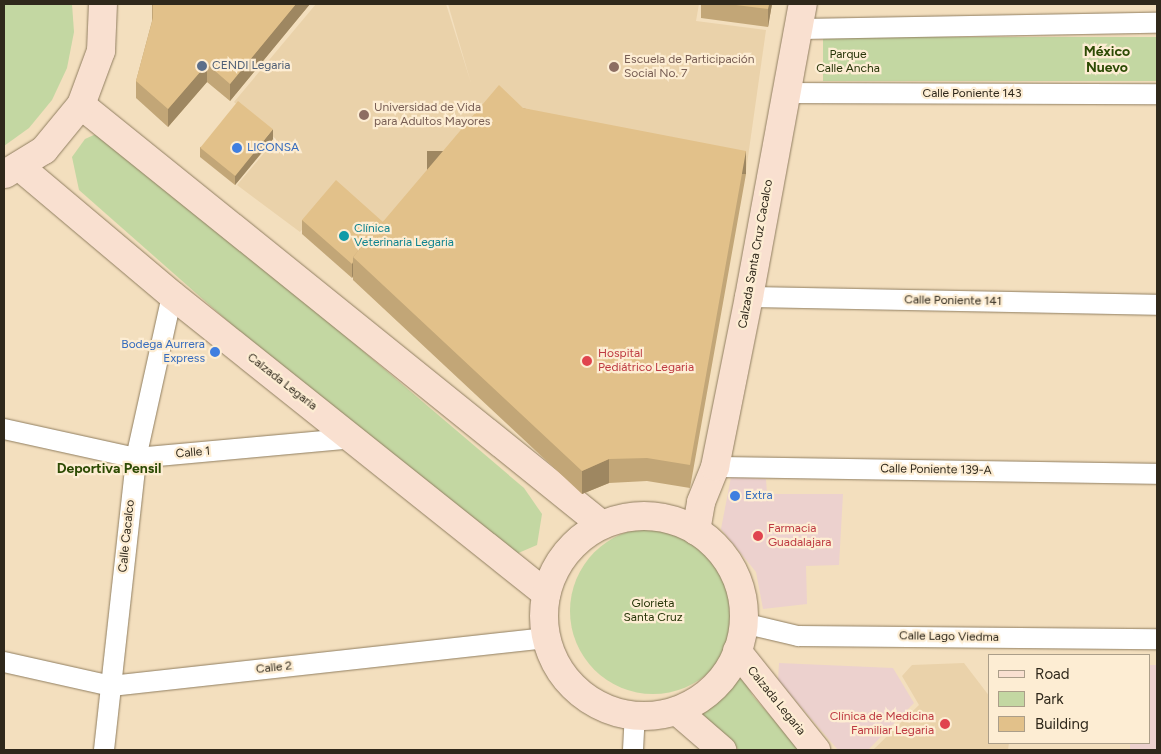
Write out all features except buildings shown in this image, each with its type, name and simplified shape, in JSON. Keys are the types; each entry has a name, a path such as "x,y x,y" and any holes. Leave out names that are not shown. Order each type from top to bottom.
{"main road":[{"path":"12,171 64,129 81,105 101,51 103,4"},
{"name":"Calzada Santa Cruz Cacalco","path":"684,526 701,502 715,467 749,297 801,16"},
{"path":"81,105 602,525"},
{"name":"Calzada Legaria","path":"12,171 354,438 546,594"},
{"path":"637,516 684,526 732,570 743,623 737,651 714,688 677,711 635,716 604,709 578,692 558,668 546,638 546,594 566,553 602,525 637,516"},
{"name":"Calzada Legaria","path":"737,651 816,750"},
{"path":"677,711 722,750"}],"street":[{"path":"801,16 1157,23"},
{"name":"Calle Poniente 143","path":"786,93 1157,94"},
{"name":"Calle Cacalco","path":"104,750 136,458 172,295"},
{"name":"Calle Poniente 141","path":"749,297 1157,305"},
{"name":"Calle 1","path":"4,429 136,458 354,438"},
{"name":"Calle Poniente 139-A","path":"715,467 1157,474"},
{"name":"Calle Lago Viedma","path":"743,623 798,636 1157,639"},
{"name":"Calle 2","path":"4,662 111,686 546,638"},
{"path":"633,750 635,716"}],"shaded area":[{"path":"316,4 446,4 471,83 448,4 699,4 696,21 766,30 746,171 525,128 389,236 336,190 300,232 237,185 276,139 234,102"},
{"path":"731,477 766,479 767,494 843,494 839,565 806,566 807,604 763,609 756,572 721,529"},
{"path":"779,663 893,668 914,703 868,750 838,750 778,680"},
{"name":"Clínica de Medicina Familiar Legaria","path":"964,663 988,694 988,744 1009,744 1008,750 873,750 919,705 902,676 912,665"},
{"path":"1151,665 1157,665 1157,750 1130,750 1130,744 1151,744"}],"green space":[{"path":"4,4 72,4 74,32 67,68 52,100 29,128 4,146"},
{"name":"Parque Calle Ancha","path":"823,37 1157,37 1157,81 823,81"},
{"path":"96,134 156,175 524,488 542,514 537,545 509,557 485,548 79,190 72,157 85,139"},
{"name":"Glorieta Santa Cruz","path":"653,528 677,532 692,538 717,559 726,572 732,587 736,611 732,635 726,650 705,675 692,684 677,690 653,694 629,690 614,684 589,663 580,650 574,635 570,611 574,587 580,572 601,547 614,538 629,532"},
{"path":"739,672 753,696 800,750 739,750 697,710 714,700"}],"place":[{"name":"CENDI Legaria","path":"202,66"},
{"name":"Escuela de Participación Social No. 7","path":"614,67"},
{"name":"Universidad de Vida para Adultos Mayores","path":"364,115"},
{"name":"LICONSA","path":"237,148"},
{"name":"Clínica Veterinaria Legaria","path":"344,236"},
{"name":"Bodega Aurrera Express","path":"215,352"},
{"name":"Hospital Pediátrico Legaria","path":"587,361"},
{"name":"Extra","path":"735,496"},
{"name":"Farmacia Guadalajara","path":"758,536"},
{"name":"Clínica de Medicina Familiar Legaria","path":"945,724"}],"district":[{"name":"México Nuevo","path":"1107,60"},
{"name":"Deportiva Pensil","path":"109,469"}]}
